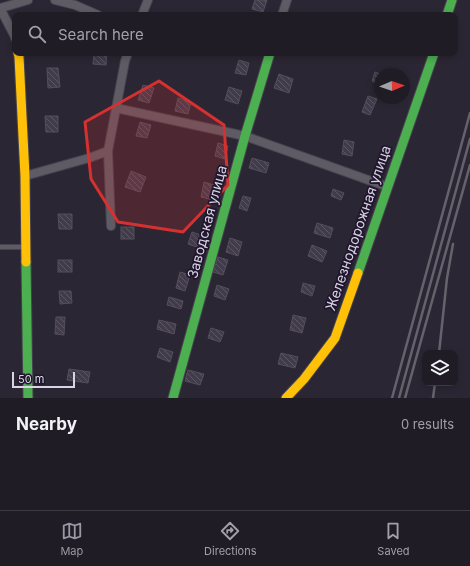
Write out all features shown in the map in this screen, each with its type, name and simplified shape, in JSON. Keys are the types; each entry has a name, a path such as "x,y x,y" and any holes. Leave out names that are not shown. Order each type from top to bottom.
{"street":[{"path":"12,32 0,8 28,0"},
{"path":"55,0 75,5 91,12"},
{"path":"143,12 148,0"},
{"path":"283,12 287,0"},
{"path":"448,12 452,0"},
{"path":"18,56 25,176 28,398"},
{"path":"111,226 108,151 127,56"},
{"name":"Заводская улица","path":"172,398 245,136 269,56"},
{"name":"Железнодорожная улица","path":"286,398 304,379 335,338 433,56"},
{"path":"116,108 245,136 388,187"},
{"path":"25,176 89,158 108,151"}],"lane":[{"path":"0,247 26,247"}],"highlighted area":[{"path":"159,81 224,125 228,185 183,232 118,222 91,179 85,122"}],"building":[{"path":"255,0 267,0 263,12 252,9"},
{"path":"94,56 107,56 106,65 93,64"},
{"path":"239,60 249,63 246,75 235,73"},
{"path":"47,68 58,68 60,87 48,88"},
{"path":"279,74 293,79 289,93 274,88"},
{"path":"143,85 154,88 149,103 138,100"},
{"path":"229,87 242,91 238,104 225,100"},
{"path":"368,96 374,98 375,104 370,115 362,112"},
{"path":"178,98 191,102 188,114 175,111"},
{"path":"45,116 58,116 58,132 46,132"},
{"path":"140,122 151,125 147,138 136,136"},
{"path":"344,140 354,142 352,156 342,154"},
{"path":"218,143 228,146 225,159 215,156"},
{"path":"252,158 269,163 266,173 249,168"},
{"path":"131,171 146,177 140,192 125,187"},
{"path":"204,182 217,186 213,200 201,197"},
{"path":"333,189 344,193 341,200 331,196"},
{"path":"243,196 251,198 247,211 239,208"},
{"path":"58,214 72,214 72,229 59,229"},
{"path":"317,223 333,228 330,238 314,233"},
{"path":"121,227 134,227 134,239 121,239"},
{"path":"192,232 204,236 200,248 188,244"},
{"path":"230,238 242,242 238,256 226,252"},
{"path":"312,245 327,251 322,262 308,256"},
{"path":"218,257 228,260 223,275 213,272"},
{"path":"58,260 72,260 72,272 58,272"},
{"path":"180,272 190,275 185,291 176,288"},
{"path":"303,283 315,286 312,296 301,292"},
{"path":"217,285 229,289 225,300 214,296"},
{"path":"59,291 71,291 72,303 60,304"},
{"path":"169,297 183,301 181,309 167,305"},
{"path":"293,315 306,318 302,333 290,330"},
{"path":"56,317 65,317 64,335 55,334"},
{"path":"159,320 176,324 174,334 157,329"},
{"path":"211,328 224,332 220,342 208,338"},
{"path":"160,348 173,352 170,362 157,357"},
{"path":"281,353 298,357 295,368 278,364"},
{"path":"69,369 90,372 88,383 67,380"},
{"path":"188,370 204,374 200,385 185,381"}],"railway":[{"path":"392,398 470,113"},
{"path":"399,398 470,139"},
{"path":"405,398 470,165"},
{"path":"439,350 447,278 453,244"},
{"path":"433,398 435,386"}],"traffic: fast":[{"path":"448,12 452,0"},
{"path":"173,398 245,136 269,56"},
{"path":"358,273 433,56"},
{"path":"26,262 28,398"}],"traffic: slow":[{"path":"19,56 25,176 26,262"},
{"path":"286,398 304,379 335,338 358,273"}]}
